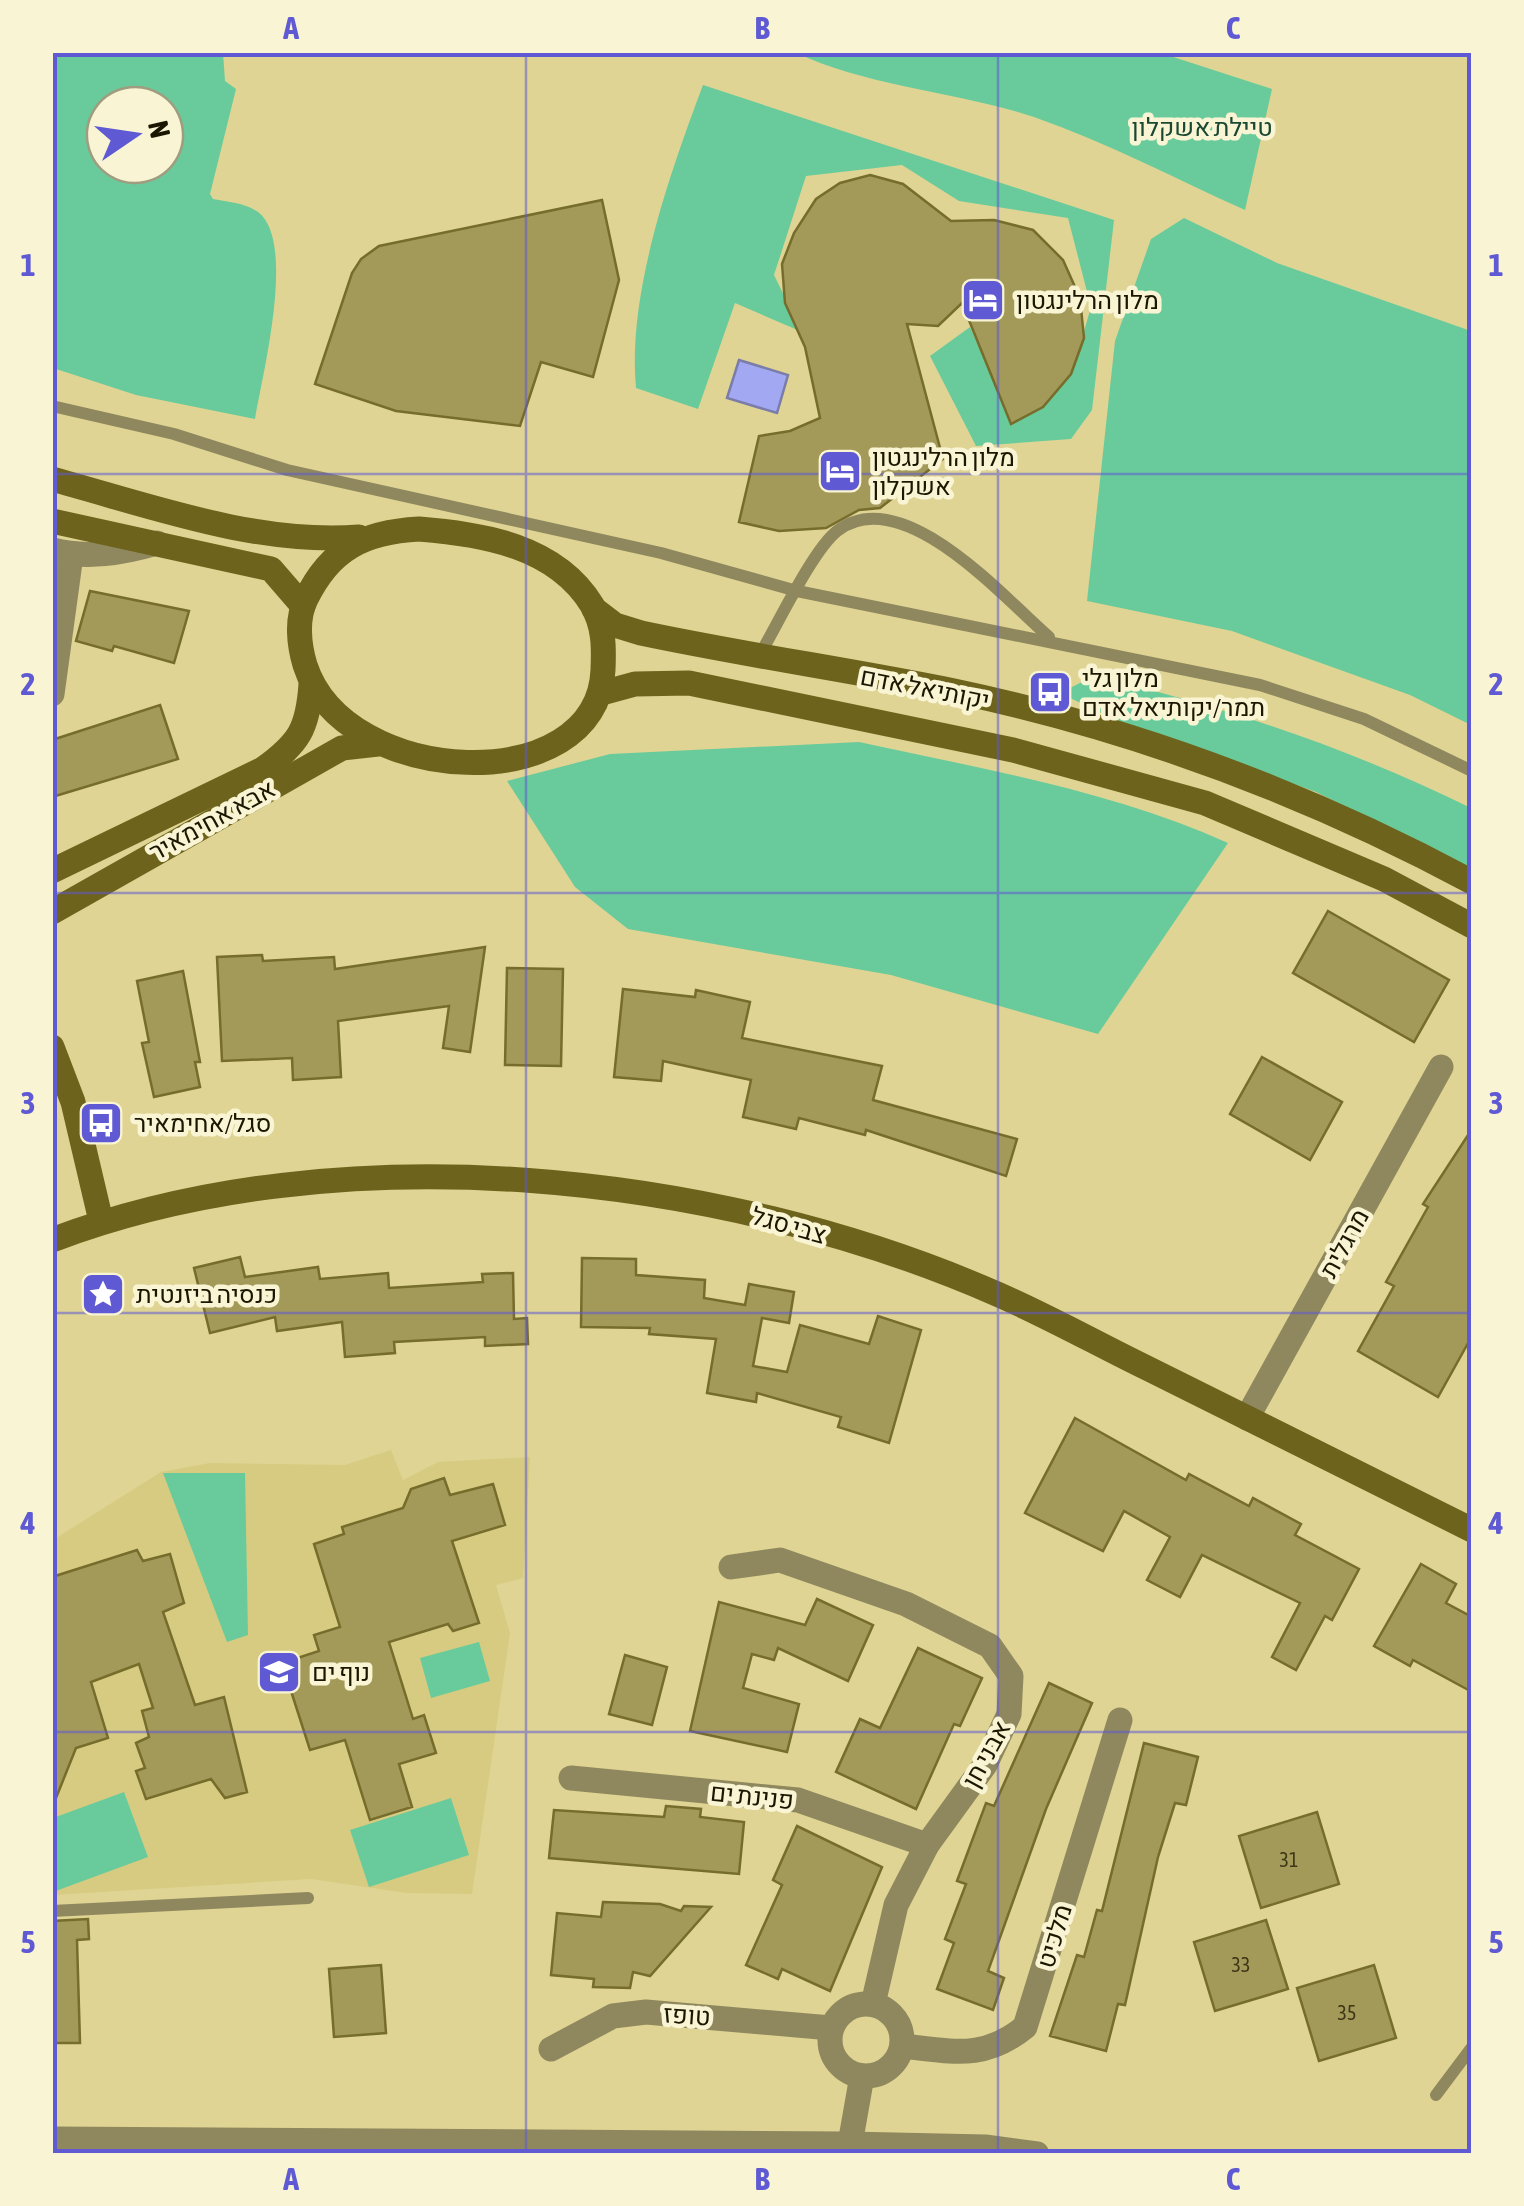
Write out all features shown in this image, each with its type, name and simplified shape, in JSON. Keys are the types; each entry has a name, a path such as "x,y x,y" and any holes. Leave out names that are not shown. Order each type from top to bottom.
{"main road":[{"path":"52,480 313,541 419,528 494,540 563,571 578,583 594,610 603,628 602,694 590,716 545,748 479,764 406,756 378,744 323,701 311,684 299,645 302,606 332,556 364,537"},
{"path":"52,521 271,569 302,606"},
{"name":"יקותיאל אדם","path":"594,610 614,625 955,692 1157,744 1318,806 1472,882"},
{"name":"יקותיאל אדם","path":"602,694 634,684 688,683 1030,754 1205,803 1384,879 1472,926"},
{"name":"אבא אחימאיר","path":"52,871 262,769 290,750 309,719 311,684"},
{"name":"אבא אחימאיר","path":"52,912 342,748 378,744"},
{"path":"52,1046 73,1102 101,1222"},
{"name":"צבי סגל","path":"52,1240 101,1222 257,1188 340,1177 489,1180 616,1190 732,1208 897,1258 997,1294 1472,1530"}],"street":[{"path":"52,694 62,552 118,554 156,543"},
{"name":"מרגלית","path":"1247,1418 1440,1067"},
{"name":"אבני חן","path":"731,1567 780,1560 906,1604 990,1646 1003,1659 1011,1676 1009,1714 985,1766 927,1845 896,1904 873,2004"},
{"name":"מלכיט","path":"902,2046 971,2053 1002,2046 1025,2026 1120,1720"},
{"name":"פנינת ים","path":"571,1778 798,1800 927,1845"},
{"path":"873,2004 892,2015 902,2046 883,2072 862,2076 835,2060 831,2028 843,2011 873,2004"},
{"name":"טופז","path":"550,2049 613,2016 646,2012 831,2028"},
{"path":"850,2144 862,2076"},
{"path":"57,2138 269,2147 850,2144 985,2147 1037,2154"}],"lane":[{"path":"52,406 174,434 287,470 662,553 797,591 1051,639 1260,685 1364,719 1472,771"},
{"path":"759,656 837,532 868,518 894,518 949,549 1051,639"},
{"path":"52,1911 308,1898"},
{"path":"1436,2096 1472,2047"}],"shaded area":[{"name":"נוף ים","path":"391,1450 403,1480 438,1462 530,1457 523,1578 496,1585 510,1633 472,1894 407,1893 311,1879 53,1895 53,1540 161,1472 210,1463 345,1465"}],"green space":[{"path":"53,52 223,53 225,81 236,89 210,194 213,199 258,212 269,227 275,251 274,310 255,419 136,395 53,368"},
{"name":"טיילת אשקלון","path":"797,53 1161,53 1272,89 1245,210 1034,117 852,73"},
{"path":"703,85 1114,220 1092,410 1071,439 976,446 930,356 970,327 1006,408 1071,376 1091,307 1068,218 959,201 902,165 806,176 774,275 802,332 735,303 698,409 636,388 638,313 645,274 665,195"},
{"path":"1184,218 1277,263 1471,331 1471,725 1410,695 1232,631 1087,601 1115,341 1151,239"},
{"path":"1094,676 1286,731 1379,766 1471,808 1471,868 1316,792 1113,719 1060,693"},
{"path":"859,742 1093,795 1228,843 1098,1034 891,975 628,929 575,887 507,781 610,754"},
{"path":"163,1473 245,1473 248,1635 227,1642"},
{"path":"479,1642 490,1681 431,1698 420,1658"},
{"path":"124,1792 148,1857 53,1892 53,1818"},
{"path":"451,1798 469,1855 369,1887 350,1830"}],"water":[{"path":"739,360 788,375 777,413 727,398"}],"building":[{"path":"870,175 903,184 951,221 994,220 1033,230 1063,260 1080,298 1084,338 1071,374 1043,407 1011,424 962,303 938,326 907,324 943,459 880,508 859,510 826,528 779,531 739,522 759,436 790,431 820,418 805,347 785,303 782,264 794,233 816,199 840,183"},
{"path":"602,200 619,280 593,377 541,362 520,426 396,411 315,384 352,273 361,259 379,246"},
{"path":"90,591 189,611 174,663 114,646 112,651 76,641"},
{"path":"160,705 178,759 52,797 52,740"},
{"path":"1328,911 1449,980 1414,1042 1293,973"},
{"path":"485,947 470,1052 443,1048 449,1006 338,1021 341,1077 293,1080 292,1058 222,1061 217,957 262,955 263,961 334,957 335,969"},
{"path":"507,968 563,969 561,1066 505,1065"},
{"path":"183,971 200,1062 195,1062 200,1087 154,1097 142,1043 149,1042 137,981"},
{"path":"623,989 695,997 696,990 750,1002 742,1038 882,1066 873,1100 1017,1139 1006,1176 866,1130 865,1135 799,1118 796,1129 743,1117 751,1080 663,1061 661,1081 614,1077"},
{"path":"1262,1057 1342,1102 1310,1160 1230,1114"},
{"path":"1472,1129 1472,1336 1438,1397 1358,1351 1394,1286 1386,1282 1428,1207 1423,1204"},
{"path":"240,1257 245,1277 318,1267 320,1279 388,1273 389,1288 483,1282 482,1274 513,1273 514,1319 527,1318 528,1344 485,1346 485,1337 394,1342 395,1353 345,1357 342,1322 277,1331 275,1317 210,1333 194,1268"},
{"path":"582,1258 636,1259 636,1275 705,1280 704,1298 745,1305 749,1284 794,1292 789,1323 762,1318 753,1366 787,1372 800,1325 869,1344 878,1316 921,1330 889,1443 838,1427 841,1417 757,1393 756,1402 707,1393 716,1339 649,1334 650,1328 581,1327"},
{"path":"1075,1418 1186,1480 1189,1474 1249,1506 1253,1498 1301,1524 1295,1535 1359,1569 1332,1620 1325,1616 1296,1670 1272,1657 1300,1603 1202,1555 1180,1597 1147,1580 1170,1537 1124,1511 1103,1551 1025,1513"},
{"path":"444,1478 450,1495 493,1484 505,1525 452,1541 479,1623 453,1631 448,1624 389,1642 413,1719 424,1715 436,1753 399,1764 412,1807 370,1820 345,1740 310,1750 282,1663 319,1651 314,1635 340,1627 314,1544 344,1534 342,1527 403,1508 411,1489"},
{"path":"137,1550 143,1561 170,1554 184,1603 163,1612 195,1705 224,1697 247,1792 225,1798 211,1779 146,1799 136,1771 145,1768 136,1743 149,1737 142,1711 153,1708 139,1664 91,1682 108,1738 76,1748 52,1808 52,1577"},
{"path":"1421,1564 1456,1584 1446,1603 1472,1617 1472,1692 1413,1660 1410,1666 1374,1646"},
{"path":"817,1599 873,1625 848,1681 778,1648 774,1660 752,1654 743,1688 799,1704 787,1752 690,1731 719,1602 805,1625"},
{"path":"918,1648 982,1678 960,1726 954,1724 916,1809 836,1772 860,1719 880,1728"},
{"path":"625,1655 667,1667 652,1725 609,1714"},
{"path":"1049,1683 1092,1703 1046,1809 988,1971 1004,1978 993,2010 937,1989 954,1943 945,1939 966,1884 957,1881 986,1803 994,1806"},
{"path":"1144,1743 1198,1757 1186,1805 1175,1803 1158,1857 1125,2005 1118,2004 1106,2051 1050,2036 1077,1955 1084,1957 1097,1910 1102,1911"},
{"path":"666,1806 701,1809 700,1817 744,1822 739,1874 549,1858 554,1810 664,1817"},
{"path":"1317,1812 1339,1884 1261,1908 1239,1836"},
{"path":"797,1826 882,1867 830,1991 782,1969 778,1979 746,1965 782,1885 773,1880"},
{"path":"603,1902 660,1904 681,1911 684,1906 711,1907 650,1976 633,1972 630,1988 593,1987 594,1979 551,1975 557,1913 601,1917"},
{"path":"88,1919 89,1939 77,1940 80,2043 52,2043 52,1921"},
{"path":"1266,1920 1288,1989 1215,2011 1194,1942"},
{"path":"381,1965 386,2033 334,2037 329,1969"},
{"path":"1374,1965 1396,2038 1319,2061 1297,1988"}],"place":[{"name":"מלון הרלינגטון","path":"983,300"},
{"name":"מלון הרלינגטון אשקלון","path":"840,471"},
{"name":"מלון גלי תמר/יקותיאל אדם","path":"1050,692"},
{"name":"סגל/אחימאיר","path":"101,1123"},
{"name":"כנסיה ביזנטית","path":"103,1294"},
{"name":"נוף ים","path":"279,1672"}]}
